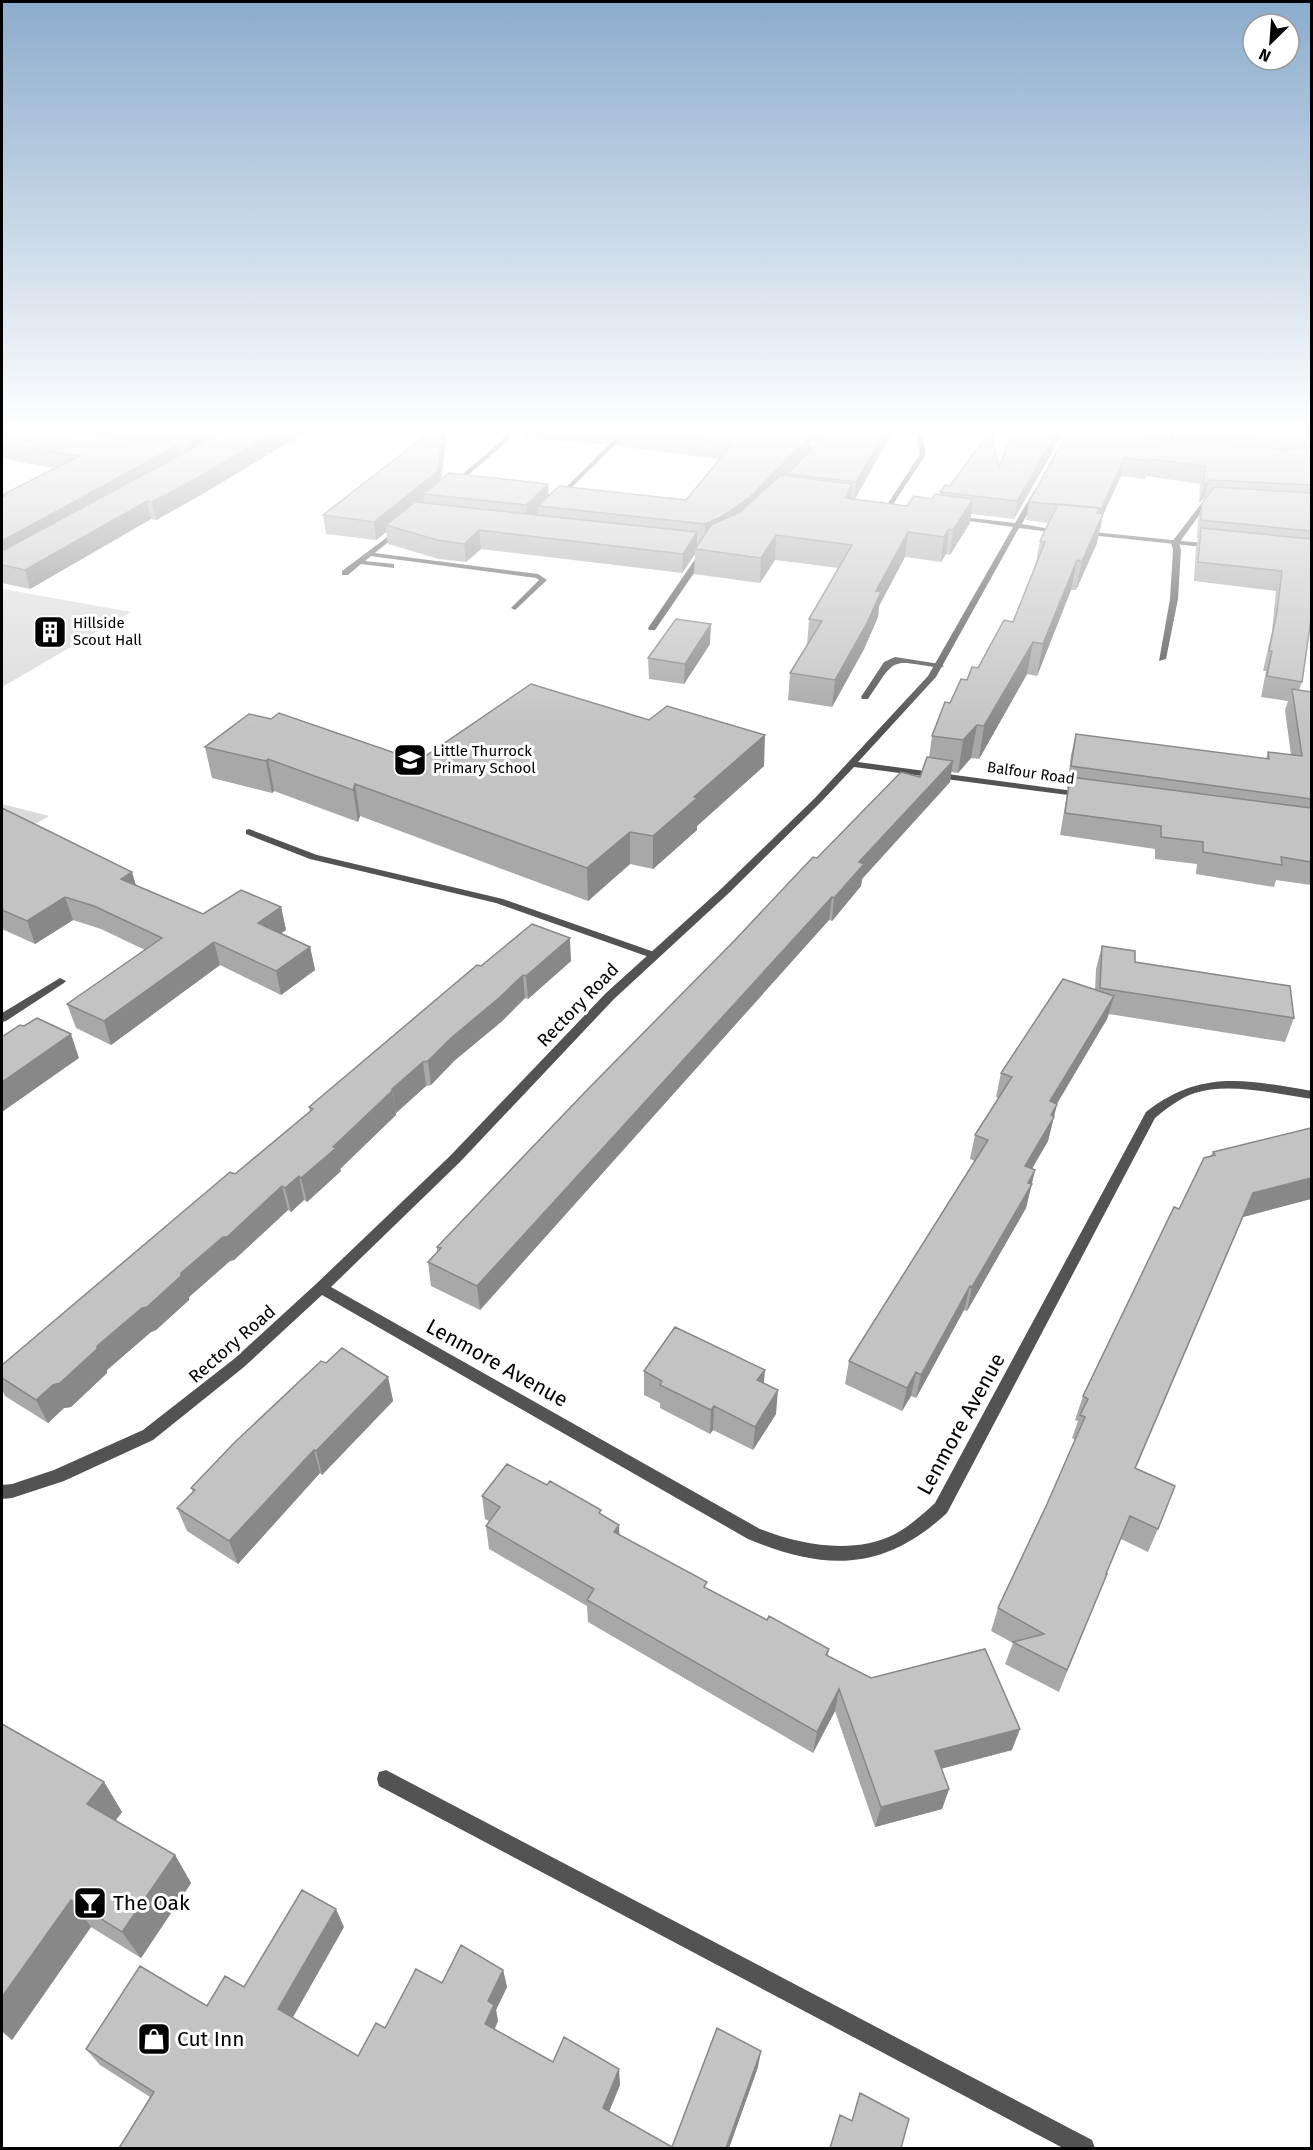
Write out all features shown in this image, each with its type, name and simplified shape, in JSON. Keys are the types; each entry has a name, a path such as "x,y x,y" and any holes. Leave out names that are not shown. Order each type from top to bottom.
{"street":[{"path":"345,573 402,528"},
{"name":"Rectory Road","path":"2,1492 58,1476 148,1435 239,1363 321,1288 455,1159 653,955 726,890 854,764 940,666 1017,528"},
{"path":"1039,528 1063,531"},
{"path":"1175,543 1186,528"},
{"path":"1074,532 1221,547"},
{"path":"1162,658 1174,599 1177,550 1175,543"},
{"path":"652,628 706,547 695,546"},
{"path":"370,554 538,576 543,580 514,608"},
{"path":"360,562 391,566"},
{"path":"865,697 891,661 898,659 940,666"},
{"name":"Balfour Road","path":"854,764 1088,796"},
{"path":"249,832 314,857 499,901 653,955"},
{"path":"2,1018 60,981"},
{"name":"Lenmore Avenue","path":"321,1288 754,1534 782,1546 808,1552 833,1554 866,1551 894,1543 941,1508 1150,1115 1171,1098 1203,1087 1246,1087 1311,1095"},
{"path":"386,1779 1084,2148"}],"shaded area":[{"path":"3,589 131,612 2,687"},
{"path":"2,804 49,816 2,843"}],"building":[{"path":"2,528 25,528 2,541"},
{"path":"44,528 99,528 25,570 2,565 2,551"},
{"path":"397,528 663,528 697,532 683,554 479,530 464,544 437,540"},
{"path":"709,528 954,528 949,529 944,537 908,532 876,591 881,592 867,623 835,680 790,673 822,621 809,619 852,545 776,535 761,558 695,549"},
{"path":"1046,528 1097,528 1082,561 1077,560 1043,644 1033,642 984,726 977,725 963,740 932,736 945,702 950,703 961,679 967,680 972,667 978,668 1004,620 1013,622 1045,542 1040,541"},
{"path":"1201,528 1311,539 1311,619 1302,682 1267,676 1282,571 1198,562"},
{"path":"1284,528 1311,528 1311,531"},
{"path":"676,619 711,624 685,664 648,658"},
{"path":"531,684 649,720 667,706 765,735 653,836 630,832 587,868 355,784 353,790 268,759 266,761 205,747 249,714 271,719 279,713 418,761"},
{"path":"1292,689 1311,692 1311,799 1071,766 1076,734 1269,759 1268,752 1302,756"},
{"path":"927,757 953,761 859,862 864,864 834,898 832,897 477,1286 428,1262 441,1248 437,1247 813,857 817,858 901,772 920,777"},
{"path":"1070,777 1311,808 1311,862 1281,857 1282,865 1203,852 1203,842 1161,837 1161,826 1065,813"},
{"path":"2,808 132,872 121,879 203,914 241,890 281,907 258,923 310,947 276,971 214,942 104,1021 67,1004 162,938 94,906 65,897 27,921 2,910"},
{"path":"532,924 570,938 526,976 523,975 428,1061 423,1062 392,1089 333,1147 336,1148 301,1178 299,1176 285,1188 282,1186 227,1237 223,1237 181,1273 181,1276 147,1307 142,1308 97,1346 97,1349 60,1383 53,1385 36,1400 2,1378 2,1365 230,1172 235,1174 313,1109 309,1107 477,965 481,966"},
{"path":"1102,946 1135,951 1135,962 1290,986 1294,1018 1100,988"},
{"path":"1063,979 1114,996 1050,1101 1057,1104 1051,1115 1054,1117 1025,1166 1035,1170 1028,1183 1032,1184 972,1287 970,1286 921,1375 916,1372 907,1388 849,1361 988,1140 975,1135 1012,1077 1001,1073"},
{"path":"37,1018 71,1034 2,1082 2,1037 20,1025 24,1026"},
{"path":"1311,1128 1311,1178 1253,1193 1135,1468 1175,1486 1158,1529 1130,1516 1067,1670 1013,1642 1044,1634 998,1608 1085,1417 1080,1415 1088,1399 1083,1396 1174,1207 1179,1209 1204,1158 1215,1155 1213,1152"},
{"path":"675,1327 765,1370 757,1380 778,1390 755,1427 714,1406 711,1410 660,1385 662,1381 644,1371"},
{"path":"342,1348 388,1377 316,1451 314,1450 229,1541 177,1508 195,1490 191,1488 235,1442 321,1361 326,1363"},
{"path":"507,1464 547,1485 550,1481 601,1510 599,1513 619,1525 614,1532 707,1582 704,1587 767,1620 769,1616 829,1649 826,1655 871,1678 985,1649 1020,1729 935,1751 949,1789 881,1807 839,1689 817,1732 587,1600 594,1589 486,1526 500,1507 482,1496"},
{"name":"The Oak","path":"2,1724 104,1782 87,1804 175,1855 122,1932 71,1900 2,1997"},
{"path":"302,1890 336,1909 278,2009 358,2056 376,2023 385,2028 416,1969 442,1983 461,1945 503,1970 488,2001 494,2005 485,2024 553,2062 564,2037 619,2069 603,2108 672,2147 717,2028 761,2051 726,2148 119,2148 154,2092 86,2049 140,1966 207,2006 225,1976 244,1987"},
{"path":"860,2093 909,2119 901,2148 830,2148 840,2115 852,2121"}],"place":[{"name":"Hillside Scout Hall","path":"50,632"},
{"name":"Little Thurrock Primary School","path":"410,760"},
{"name":"The Oak","path":"90,1903"},
{"name":"Cut Inn","path":"154,2039"}]}
